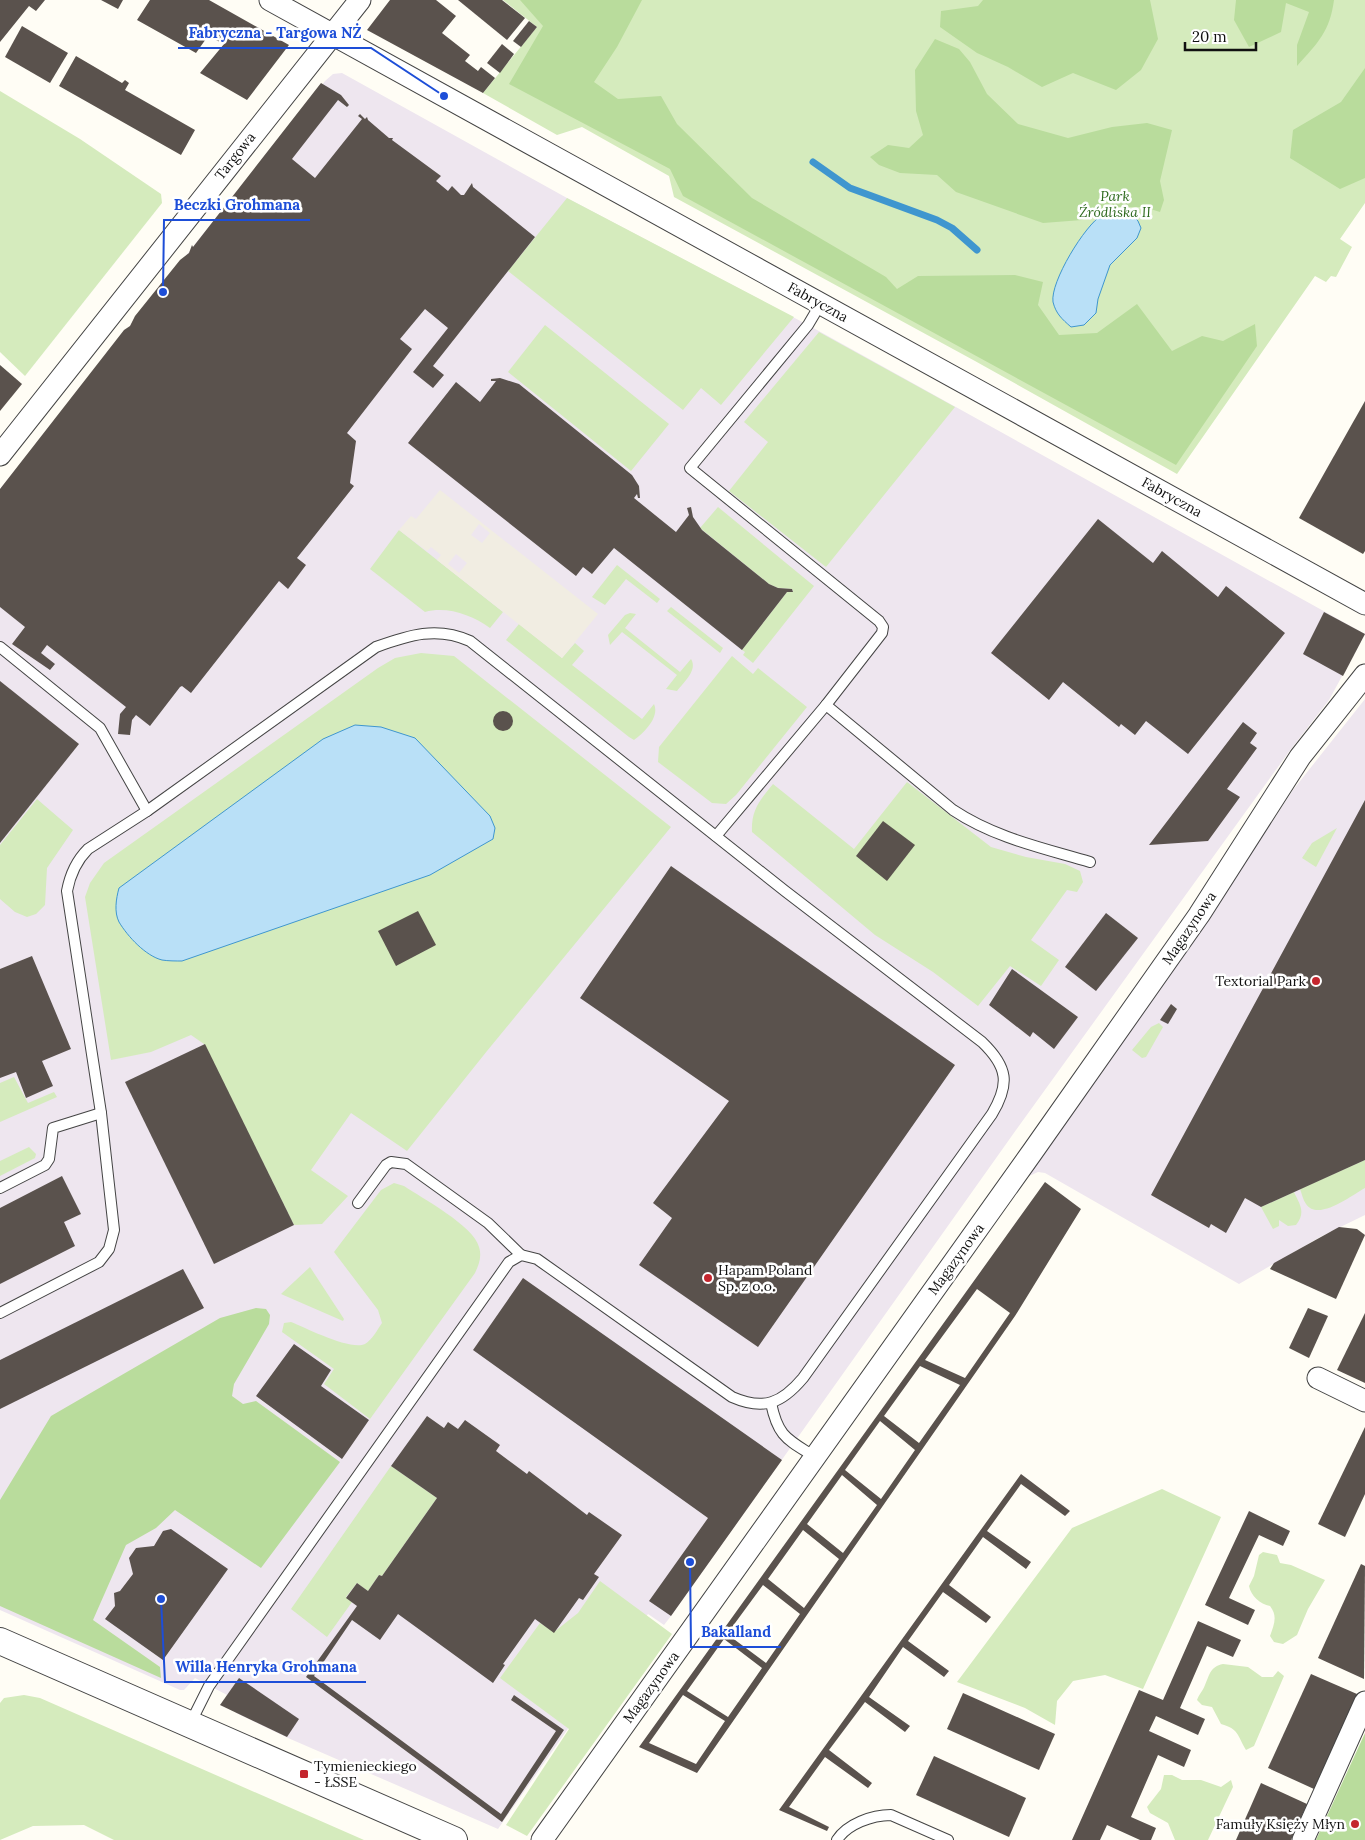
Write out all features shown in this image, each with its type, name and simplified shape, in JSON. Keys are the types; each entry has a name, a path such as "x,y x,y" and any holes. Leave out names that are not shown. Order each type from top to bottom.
{"street":[{"name":"Fabryczna","path":"270,0 1365,604"},
{"name":"Targowa","path":"0,454 360,0"},
{"name":"Magazynowa","path":"542,1840 815,1458 1198,915 1300,757 1365,675"},
{"path":"1318,1378 1365,1400"},
{"path":"0,1641 454,1840"},
{"path":"1304,1840 1365,1702"}],"lane":[{"path":"716,836 826,705 882,633 883,627 879,621 690,468 808,325 821,303"},
{"path":"0,1313 92,1267 109,1249 114,1230 101,1114 67,891 73,872 88,849 376,647 408,635 438,632 455,634 470,641 716,836 982,1042 993,1053 1000,1064 1005,1085 1002,1097 992,1114 803,1378 783,1398 771,1402 751,1404 732,1397 537,1259 521,1255 488,1223 406,1164 391,1162 386,1165 358,1203"},
{"path":"0,647 100,728 146,810"},
{"path":"826,705 953,810 975,825 1015,840 1090,862"},
{"path":"0,1188 45,1165 49,1159 53,1128 101,1114"},
{"path":"190,1724 209,1686 505,1267 521,1255"},
{"path":"771,1402 776,1425 794,1443 815,1458"},
{"path":"837,1840 849,1827 891,1815 948,1840"}],"shaded area":[{"path":"342,73 567,198 808,325 1365,634 1329,700 1291,749 1016,1130 671,1616 664,1625 648,1614 498,1829 288,1738 236,1713 227,1695 195,1678 184,1690 180,1690 0,1610 0,489 325,81 333,74"},
{"path":"440,490 598,614 562,658 437,560 441,555 431,547 427,551 399,530 411,516 416,519","holes":["479,524 490,533 482,543 471,535","456,554 467,563 459,573 448,564"]},
{"name":"Textorial Park","path":"1365,699 1365,1215 1320,1237 1239,1284 1045,1173 1038,1172 1027,1177 1239,872 1293,790"}],"green space":[{"name":"Park Źródliska II","path":"503,0 1365,0 1365,203 1340,239 1352,247 1336,277 1331,276 1326,282 1315,276 1177,474 975,361 674,197 669,176 582,127 557,135 483,93 537,27"},
{"path":"520,0 642,0 617,47 594,82 618,99 661,96 677,124 752,198 886,277 897,289 918,276 1015,275 1043,282 1038,305 1059,335 1097,333 1137,304 1172,351 1202,336 1223,341 1255,324 1257,346 1176,465 683,196 670,169 509,84 543,26"},
{"path":"983,0 1150,0 1158,39 1141,70 1116,90 1073,73 1042,87 1008,67 977,53 940,27 941,11 978,6"},
{"path":"1236,0 1334,0 1329,20 1322,36 1297,66 1297,45 1309,12 1286,3 1281,32 1249,47 1234,20"},
{"path":"935,39 959,49 970,62 987,94 1018,124 1068,138 1112,127 1147,123 1172,130 1160,181 1164,200 1160,212 1144,207 1104,207 1082,220 1043,223 956,192 937,175 900,173 879,165 870,157 888,145 909,148 923,135 916,111 915,70"},
{"path":"1365,68 1365,178 1340,189 1290,158 1293,130 1341,102"},
{"path":"0,91 80,139 161,194 162,203 25,376 0,352"},
{"path":"567,198 794,317 721,405 701,388 683,410 508,271"},
{"path":"545,325 669,424 631,471 508,372"},
{"path":"819,332 955,407 826,567 729,491 768,442 744,422"},
{"path":"718,507 814,586 753,663 743,655 745,652 742,650 787,592 793,591 792,589 778,588 769,584 700,528"},
{"path":"399,530 503,612 490,628 475,619 459,613 442,610 425,612 370,569"},
{"path":"617,565 660,599 657,603 626,579 605,605 592,597"},
{"path":"671,607 723,648 720,653 667,611"},
{"path":"630,613 636,614 625,628 680,672 691,659 693,667 691,672 677,691 666,689 677,675 622,632 610,645 608,635 625,615"},
{"path":"519,624 562,658 575,643 584,651 572,665 642,719 654,704 655,714 650,724 634,740 629,737 506,640"},
{"path":"421,653 454,656 671,827 407,1151 351,1113 311,1170 348,1196 322,1224 294,1225 204,1044 191,1035 151,1052 111,1060 85,897 90,883 104,863 378,668 395,658"},
{"path":"732,656 753,674 758,668 807,707 736,795 726,804 712,803 658,762 659,747"},
{"path":"907,782 991,847 1026,857 1065,864 1080,871 1083,882 1077,892 1067,890 1031,940 1059,960 1041,986 1010,966 978,1006 933,972 875,935 752,832 755,811 760,800 773,784 854,849"},
{"path":"37,799 73,830 47,868 45,905 36,914 27,917 15,912 0,899 0,845"},
{"path":"1337,828 1316,867 1302,858 1312,843"},
{"path":"1159,1023 1163,1027 1146,1057 1142,1058 1132,1050 1151,1027"},
{"path":"14,1077 28,1103 54,1092 57,1097 0,1122 0,1083"},
{"path":"29,1147 36,1154 35,1158 0,1176 0,1161"},
{"path":"1365,1160 1365,1188 1327,1209 1311,1209 1306,1204 1300,1189"},
{"path":"394,1183 404,1186 434,1205 468,1230 479,1247 480,1257 475,1273 370,1419 324,1384 334,1369 282,1332 284,1323 291,1322 339,1342 358,1345 365,1344 373,1337 382,1323 378,1310 334,1252 381,1190"},
{"path":"1294,1192 1301,1208 1299,1220 1296,1225 1288,1226 1279,1220 1279,1226 1273,1229 1261,1207"},
{"path":"310,1267 344,1319 343,1321 281,1294"},
{"path":"256,1308 266,1309 270,1315 269,1324 234,1384 232,1396 243,1404 256,1401 340,1462 261,1568 175,1510 156,1528 126,1545 93,1620 160,1667 161,1678 0,1606 0,1500 51,1416 220,1318"},
{"path":"391,1466 437,1498 382,1576 379,1575 368,1591 357,1583 346,1597 352,1602 327,1637 291,1609"},
{"path":"1162,1489 1221,1517 1143,1689 1105,1675 1073,1681 1057,1701 1055,1725 1025,1708 957,1682 1072,1528"},
{"path":"1263,1552 1277,1555 1280,1563 1291,1565 1325,1580 1308,1609 1297,1635 1283,1644 1274,1642 1270,1636 1273,1628 1274,1613 1270,1606 1256,1599 1249,1586 1254,1576 1259,1555"},
{"path":"600,1581 672,1634 527,1836 506,1825 569,1729 500,1678 540,1623 554,1632 578,1613"},
{"path":"1223,1664 1248,1667 1262,1677 1273,1677 1278,1671 1284,1676 1254,1746 1246,1750 1234,1730 1221,1724 1212,1707 1202,1705 1197,1700 1211,1672 1215,1667"},
{"path":"24,1695 40,1698 364,1840 114,1840 84,1825 33,1826 0,1840 0,1703 4,1698"},
{"path":"1365,1733 1365,1840 1316,1840"},
{"path":"1164,1775 1172,1775 1182,1780 1201,1780 1221,1787 1231,1780 1233,1787 1208,1840 1175,1840 1168,1823 1150,1813 1147,1807 1161,1789"}],"water":[{"path":"1117,210 1129,211 1138,221 1141,228 1137,238 1110,265 1098,299 1096,313 1084,325 1071,327 1060,316 1054,306 1054,293 1057,281 1070,255 1087,230 1102,215"},
{"path":"355,725 381,727 415,738 490,816 495,828 493,839 430,875 182,961 156,958 132,940 119,922 116,914 119,888 323,739"}],"building":[{"path":"0,0 45,0 36,11 29,6 0,42"},
{"path":"101,0 123,0 118,9"},
{"path":"150,0 209,0 289,45 247,100 200,73 224,44 208,36 196,53 137,20"},
{"path":"390,0 436,0 456,16 442,33 470,55 465,61 478,71 481,67 495,78 483,93 367,30"},
{"path":"458,0 502,0 525,18 507,40"},
{"path":"529,21 537,27 521,47 513,41"},
{"path":"22,26 68,53 50,83 5,57"},
{"path":"502,44 514,54 500,73 487,63"},
{"path":"76,56 122,83 125,80 129,83 125,90 195,130 181,155 59,86"},
{"path":"321,83 341,95 349,105 347,107 338,100 292,159 315,178 362,119 358,116 360,114 365,119 367,117 389,138 393,138 392,140 441,176 436,181 448,191 452,186 461,195 464,195 472,183 473,187 535,237 433,366 444,375 433,388 413,372 448,328 425,309 400,339 412,349 347,433 356,441 350,483 354,486 297,558 306,565 288,589 279,581 191,693 182,686 180,687 150,726 136,715 132,720 130,735 118,734 120,714 126,707 47,645 41,653 55,664 50,670 12,644 25,627 0,607 0,489 124,330 130,326 135,316 180,260 189,253 192,245 193,247"},
{"path":"0,365 22,384 0,411"},
{"path":"500,378 519,384 632,475 639,486 640,498 638,498 637,494 634,498 676,532 689,515 687,508 691,507 693,517 702,530 769,584 778,588 792,589 793,592 787,592 742,650 614,548 592,574 583,567 576,576 408,443 456,382 480,402 496,381 491,381 491,379"},
{"path":"1365,401 1365,551 1363,554 1299,518"},
{"path":"1098,519 1153,563 1162,551 1218,597 1226,586 1285,633 1188,754 1146,721 1135,735 1121,724 1119,727 1063,682 1049,700 991,653"},
{"path":"1324,612 1365,634 1343,676 1303,654"},
{"path":"0,681 79,744 0,843"},
{"path":"503,711 510,714 513,721 510,728 503,731 496,728 493,721 496,714"},
{"path":"1243,722 1257,733 1250,743 1257,748 1227,789 1240,797 1208,841 1149,845"},
{"name":"Textorial Park","path":"1365,800 1365,1160 1261,1207 1245,1198 1226,1233 1211,1224 1209,1228 1151,1195"},
{"path":"883,821 915,845 887,881 856,856"},
{"path":"671,866 955,1065 758,1347 639,1265 672,1218 653,1203 729,1101 580,998"},
{"path":"418,911 436,945 396,966 378,931"},
{"path":"1106,913 1138,938 1096,991 1065,967"},
{"path":"32,956 71,1049 42,1061 53,1086 26,1098 16,1072 0,1078 0,969"},
{"path":"1012,969 1078,1017 1054,1049 1033,1032 1030,1037 989,1005"},
{"path":"1171,1004 1177,1009 1168,1024 1160,1020"},
{"path":"205,1044 294,1225 214,1264 125,1082"},
{"path":"62,1176 81,1214 64,1222 75,1246 0,1284 0,1208"},
{"path":"1045,1182 1081,1209 1015,1316 697,1773 639,1747","holes":["977,1289 1010,1313 965,1378 925,1360","920,1366 960,1385 919,1443 884,1416","880,1421 915,1450 881,1499 845,1470","842,1475 877,1505 843,1553 807,1524","803,1530 839,1559 804,1608 768,1579","763,1585 800,1614 766,1663 727,1634","724,1639 762,1668 728,1717 687,1691","683,1695 725,1721 696,1764 649,1743"]},
{"path":"1339,1227 1357,1229 1365,1235 1336,1299 1270,1269 1274,1263"},
{"path":"183,1269 204,1308 0,1409 0,1360"},
{"path":"523,1278 782,1460 671,1616 649,1601 708,1518 473,1350"},
{"path":"1308,1308 1328,1316 1309,1358 1289,1348"},
{"path":"1365,1313 1365,1383 1337,1370"},
{"path":"294,1344 331,1370 321,1386 369,1420 342,1459 256,1396"},
{"path":"427,1416 444,1428 448,1422 458,1429 465,1420 500,1445 496,1451 527,1474 529,1471 587,1515 589,1512 622,1535 594,1574 599,1577 583,1600 579,1598 554,1633 535,1619 503,1664 505,1665 493,1683 398,1614 380,1640 352,1620 314,1676 501,1814 556,1731 511,1700 514,1695 564,1730 502,1822 306,1677 357,1606 346,1598 357,1583 368,1591 379,1575 382,1576 437,1498 391,1466"},
{"path":"1365,1427 1365,1494 1345,1537 1318,1524"},
{"path":"1021,1474 1070,1511 1065,1516 1021,1484 987,1531 1031,1562 1026,1569 983,1537 949,1585 991,1617 986,1623 943,1592 908,1641 949,1671 944,1677 903,1647 869,1697 910,1726 905,1732 865,1702 829,1750 872,1783 868,1788 825,1757 789,1807 829,1827 827,1831 779,1810"},
{"path":"1249,1511 1290,1531 1283,1546 1259,1535 1229,1598 1255,1610 1248,1625 1205,1605"},
{"path":"171,1529 228,1569 163,1660 105,1619 115,1606 114,1593 120,1591 133,1574 129,1558 136,1548 154,1546 163,1531"},
{"path":"1361,1564 1365,1566 1364,1679 1318,1658"},
{"path":"1198,1621 1241,1640 1233,1657 1207,1646 1180,1708 1205,1719 1198,1735 1156,1716 1149,1731 1191,1750 1184,1767 1158,1755 1131,1817 1156,1828 1151,1840 1140,1840 1107,1825 1100,1840 1072,1840 1139,1690 1163,1700"},
{"path":"1311,1674 1357,1694 1314,1789 1268,1768"},
{"path":"239,1678 299,1719 287,1737 220,1705"},
{"path":"963,1693 1055,1734 1039,1770 947,1729"},
{"path":"934,1756 1026,1798 1009,1837 916,1795"},
{"path":"1261,1783 1307,1804 1291,1840 1236,1840"}],"waterway":[{"path":"813,162 850,188 937,220 952,228 977,250"}],"place":[{"name":"Fabryczna - Targowa NŻ","path":"444,96"},
{"name":"Beczki Grohmana","path":"163,292"},
{"name":"Textorial Park","path":"1316,981"},
{"name":"Hapam Poland Sp. z o.o.","path":"708,1278"},
{"name":"Bakalland","path":"690,1562"},
{"name":"Willa Henryka Grohmana","path":"161,1599"},
{"name":"Tymienieckiego - ŁSSE","path":"304,1774"},
{"name":"Famuły Księży Młyn","path":"1355,1824"}]}
